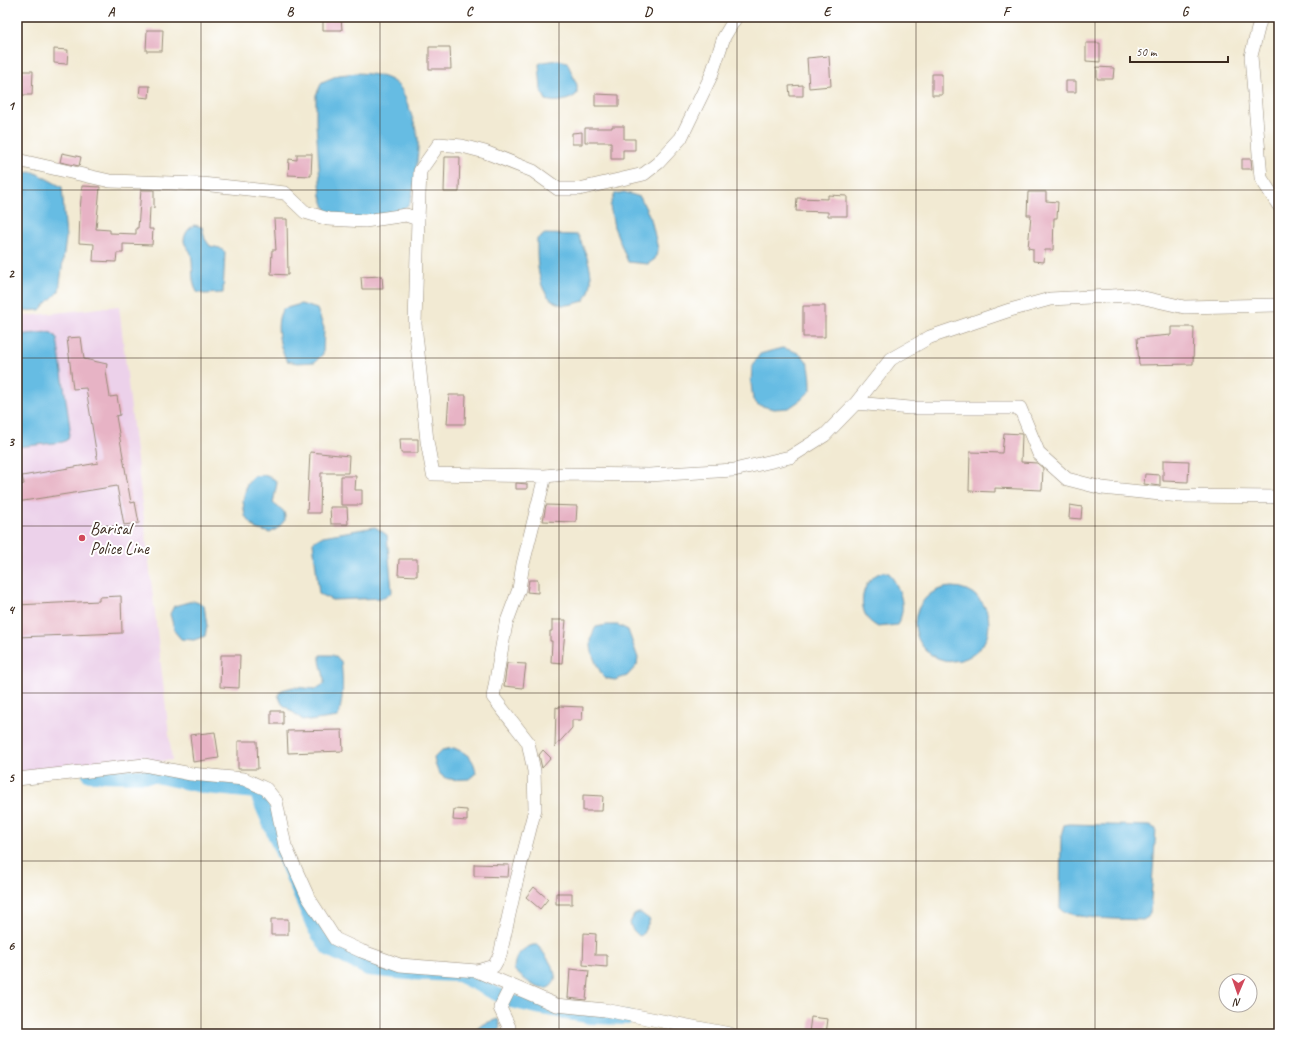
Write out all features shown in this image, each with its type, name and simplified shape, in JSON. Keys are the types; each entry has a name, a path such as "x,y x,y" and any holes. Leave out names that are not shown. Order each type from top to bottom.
{"street":[{"path":"736,17 724,37 711,76 681,138 658,163 644,174 579,189 558,189 534,171 485,152 462,146 439,144 420,171 415,324 427,441 432,474 545,476 565,474 649,475 734,470 790,457 825,435 856,403 891,359 930,337 1010,310 1050,299 1132,294 1184,307 1255,307 1279,305"},
{"path":"1261,17 1251,56 1262,178 1279,206"},
{"path":"17,160 110,181 202,184 286,193 305,212 328,219 365,221 406,215 418,219"},
{"path":"856,403 910,408 1020,408 1039,454 1067,479 1102,488 1180,496 1279,497"},
{"path":"477,971 494,966 500,955 516,882 535,809 534,771 528,742 493,697 506,624 519,589 522,564 545,476"},
{"path":"17,778 144,765 191,774 244,779 266,788 276,801 285,846 308,897 335,939 361,951 400,965 477,971 556,1005 605,1010 730,1034"},
{"path":"507,1034 509,1027 500,1008 511,986"}],"shaded area":[{"name":"Barisal Police Line","path":"119,306 172,760 17,777 17,317"}],"water":[{"path":"559,60 567,62 577,85 577,94 562,101 546,100 541,90 539,64"},
{"path":"357,73 381,76 397,84 405,98 417,134 418,144 414,185 410,202 407,206 398,211 371,217 356,218 327,213 321,196 316,123 316,95 322,82 339,75"},
{"path":"34,172 62,187 66,238 59,291 40,310 17,311 17,173"},
{"path":"624,192 640,197 651,219 658,249 655,259 648,264 628,262 614,227 610,206 615,194"},
{"path":"194,225 202,227 205,239 210,246 220,248 225,252 223,293 204,294 197,292 193,278 191,254 184,240 187,231"},
{"path":"545,234 578,235 588,260 591,277 591,285 584,301 562,305 551,300 546,293 539,276 537,247 537,239"},
{"path":"301,304 317,309 324,328 323,354 315,362 297,363 287,361 280,342 278,327 280,314 283,309"},
{"path":"47,332 52,333 57,338 70,428 68,439 63,442 17,447 17,335"},
{"path":"782,348 798,353 807,362 810,374 811,390 802,399 789,408 774,409 758,405 753,400 751,383 752,366 760,354"},
{"path":"264,475 274,479 277,483 273,503 283,511 285,516 285,520 278,528 270,533 256,529 245,516 243,501 247,484 254,476"},
{"path":"375,527 387,535 392,592 384,598 332,600 319,594 313,542 323,536"},
{"path":"883,572 889,573 896,585 901,598 902,612 897,625 878,627 870,622 866,616 862,601 865,588 868,583 877,574"},
{"path":"952,587 966,590 978,598 986,610 989,624 986,638 978,650 966,658 952,661 938,658 926,650 918,638 915,624 918,610 926,598 938,590"},
{"path":"193,601 204,605 207,626 205,636 194,640 181,639 175,632 170,614 174,606"},
{"path":"618,625 628,630 638,658 637,665 627,676 615,680 604,678 594,659 591,646 591,640 596,627"},
{"path":"320,655 333,655 341,661 342,689 340,710 338,717 309,721 303,720 282,704 278,695 282,690 293,687 316,689 324,684"},
{"path":"454,748 470,757 474,764 476,773 469,779 450,779 438,772 434,758 442,750"},
{"path":"1064,825 1150,826 1156,829 1150,912 1148,917 1143,920 1086,917 1065,912 1060,908 1061,836"},
{"path":"641,913 650,920 642,935 639,936 632,929 630,923 634,915"},
{"path":"533,945 538,945 554,971 555,976 553,984 547,988 537,987 531,984 514,970 515,962 519,954"},
{"path":"498,1019 500,1027 498,1034 471,1034 483,1024"}],"building":[{"path":"323,17 341,17 342,30 323,30"},
{"path":"147,30 163,30 162,51 146,51"},
{"path":"1086,43 1100,43 1100,62 1086,61"},
{"path":"429,47 450,47 451,69 429,69"},
{"path":"54,49 68,50 67,64 54,63"},
{"path":"829,56 831,86 809,88 807,58"},
{"path":"1097,67 1114,68 1113,79 1097,79"},
{"path":"17,71 33,71 32,95 17,95"},
{"path":"932,74 942,74 942,95 932,95"},
{"path":"1066,81 1076,81 1076,92 1066,92"},
{"path":"803,85 803,96 790,96 789,86"},
{"path":"140,86 150,86 149,98 139,97"},
{"path":"595,94 619,95 619,106 595,106"},
{"path":"612,126 624,126 624,139 635,139 635,150 623,150 623,159 611,159 611,142 585,142 585,128 612,128"},
{"path":"582,132 582,144 572,144 572,133"},
{"path":"62,153 81,157 79,166 60,162"},
{"path":"297,154 312,154 311,176 288,175 289,159 297,160"},
{"path":"445,157 460,157 459,192 444,192"},
{"path":"1242,159 1251,159 1252,169 1242,169"},
{"path":"82,186 100,187 96,229 110,230 110,233 136,234 136,228 138,228 141,190 154,190 154,208 150,207 149,229 153,229 152,245 123,244 123,253 117,253 116,262 93,261 94,244 79,243"},
{"path":"1028,192 1046,192 1046,201 1058,202 1057,218 1054,218 1053,250 1045,250 1044,262 1033,261 1033,249 1028,248 1031,215 1027,215"},
{"path":"828,195 847,196 847,216 828,216 828,212 796,211 797,198 828,199"},
{"path":"274,219 287,219 288,275 271,274 272,250 276,250"},
{"path":"382,276 383,289 362,289 361,277"},
{"path":"803,306 825,306 825,337 803,337"},
{"path":"1171,327 1194,327 1193,364 1139,365 1137,338 1171,335"},
{"path":"81,337 84,359 107,364 106,371 110,397 117,396 120,415 116,416 131,503 135,502 139,523 124,525 117,486 17,502 17,486 24,484 22,476 98,463 86,388 73,389 67,338"},
{"path":"449,395 466,395 465,424 447,424"},
{"path":"1004,433 1022,434 1021,462 1037,463 1043,468 1042,490 995,488 995,492 969,491 970,452 1002,453"},
{"path":"400,439 418,439 418,453 401,453"},
{"path":"310,452 349,456 348,473 321,473 320,513 307,513"},
{"path":"1163,460 1189,461 1188,482 1163,481"},
{"path":"1145,474 1160,475 1160,486 1144,484"},
{"path":"341,476 356,476 355,490 362,490 362,505 341,505"},
{"path":"516,483 527,484 527,489 516,489"},
{"path":"546,505 577,506 576,522 543,521"},
{"path":"1070,505 1082,507 1081,519 1069,518"},
{"path":"330,507 347,507 348,524 331,524"},
{"path":"399,559 417,559 417,576 398,575"},
{"path":"529,580 538,580 538,593 527,592"},
{"path":"121,596 122,633 17,637 17,605 99,601 99,597"},
{"path":"552,620 566,620 562,663 551,662 552,641 550,641 550,631 552,631"},
{"path":"221,655 240,655 239,688 220,687"},
{"path":"507,663 526,664 523,688 504,686"},
{"path":"559,706 583,707 582,720 572,720 572,728 555,747 556,707 559,708"},
{"path":"271,711 283,711 283,724 271,724"},
{"path":"342,730 343,751 288,753 287,731"},
{"path":"215,732 219,758 193,762 190,735"},
{"path":"238,741 257,741 258,769 238,769"},
{"path":"543,750 551,758 542,768 539,755"},
{"path":"583,795 603,796 602,811 583,811"},
{"path":"454,809 467,810 467,821 453,820"},
{"path":"474,864 509,865 508,877 474,876"},
{"path":"534,887 548,899 540,909 526,897"},
{"path":"556,893 572,893 572,904 556,904"},
{"path":"271,919 288,919 288,935 271,935"},
{"path":"584,933 596,934 595,955 607,955 607,967 583,965"},
{"path":"570,969 589,971 586,1000 568,998"},
{"path":"811,1017 828,1019 826,1034 809,1033"}],"waterway":[{"path":"89,775 155,776 206,787 256,792 314,928 328,949 368,969 407,973 458,975 511,1001 591,1017 627,1018"}],"place":[{"name":"Barisal Police Line","path":"82,538"}]}
